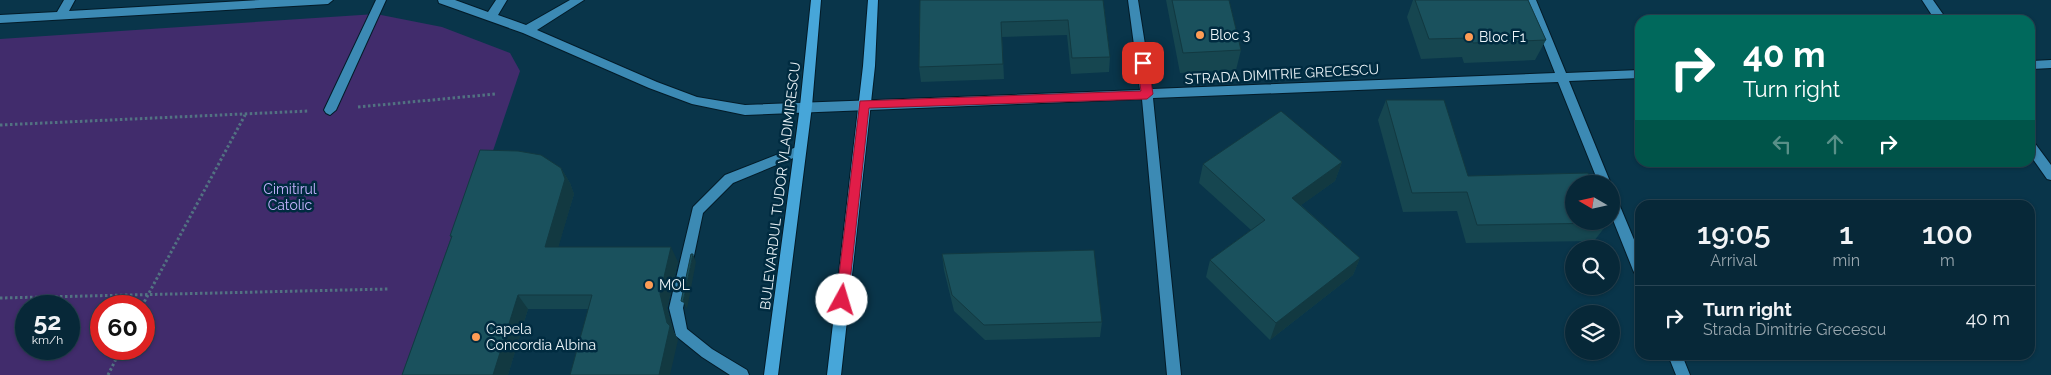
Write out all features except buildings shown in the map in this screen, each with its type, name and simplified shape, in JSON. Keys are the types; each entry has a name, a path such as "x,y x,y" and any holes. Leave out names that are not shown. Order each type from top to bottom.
{"main road":[{"name":"BULEVARDUL TUDOR VLADIMIRESCU","path":"770,375 806,106 816,0"},
{"path":"834,375 864,104 870,66 873,0"}],"street":[{"path":"59,17 70,0"},
{"path":"0,19 328,0"},
{"path":"330,110 381,0"},
{"name":"STRADA DIMITRIE GRECESCU","path":"443,0 527,30 653,85 696,101 745,110 806,106 1635,74"},
{"path":"491,17 502,0"},
{"path":"527,30 579,0"},
{"path":"1133,0 1147,94 1174,375"},
{"path":"1531,0 1601,175"},
{"path":"1927,0 1938,15"},
{"path":"2035,64 2051,64"},
{"path":"742,375 707,353 681,332 676,308 697,211 729,179 799,151"},
{"path":"2035,152 2051,175"},
{"path":"1620,221 1635,258"},
{"path":"1677,360 1683,375"}],"path":[{"path":"0,124 330,110 495,94"},
{"path":"148,294 245,114"},
{"path":"0,298 388,289"},
{"path":"108,375 116,360"}],"green space":[{"name":"Cimitirul Catolic","path":"376,14 442,27 510,53 520,71 417,375 0,375 0,39"}],"place":[{"name":"Bloc 3","path":"1200,35"},
{"name":"Bloc F1","path":"1469,37"},
{"name":"MOL","path":"649,285"},
{"name":"Capela Concordia Albina","path":"476,337"}],"route":[{"path":"842,300 864,104 1147,94 1143,63"}]}
